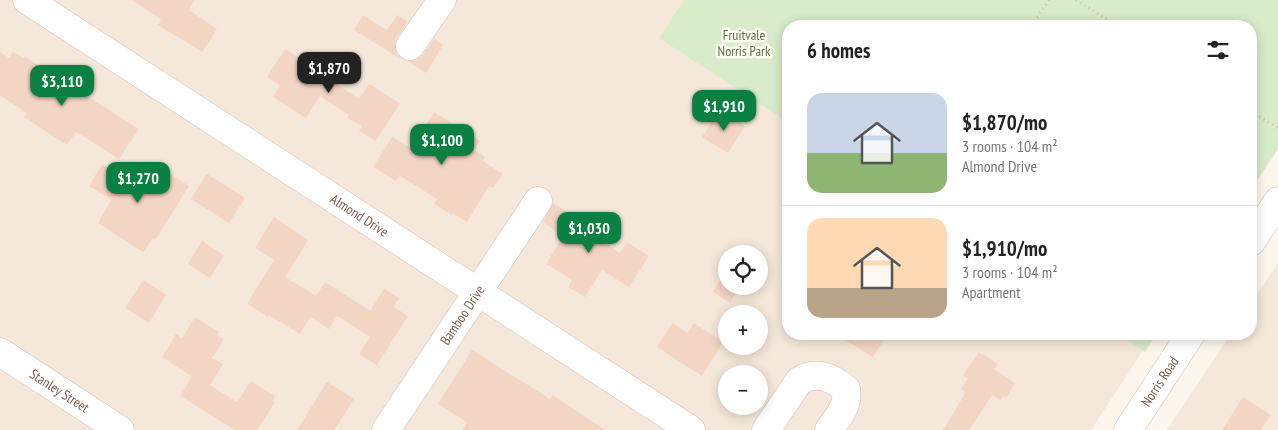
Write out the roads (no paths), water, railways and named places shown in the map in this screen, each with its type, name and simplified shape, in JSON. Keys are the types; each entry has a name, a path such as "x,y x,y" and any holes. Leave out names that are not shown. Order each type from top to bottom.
{"street":[{"name":"Almond Drive","path":"27,0 691,430"},
{"path":"410,46 442,0"},
{"name":"Bamboo Drive","path":"386,430 538,201"},
{"path":"1257,233 1278,201"},
{"name":"Norris Road","path":"1128,430 1187,340"},
{"name":"Stanley Street","path":"0,352 120,430"},
{"path":"766,430 799,381 806,376 817,374 831,378 846,389 848,398 844,408 829,430"}],"park label":[{"name":"Fruitvale Norris Park","path":"744,43"}]}
